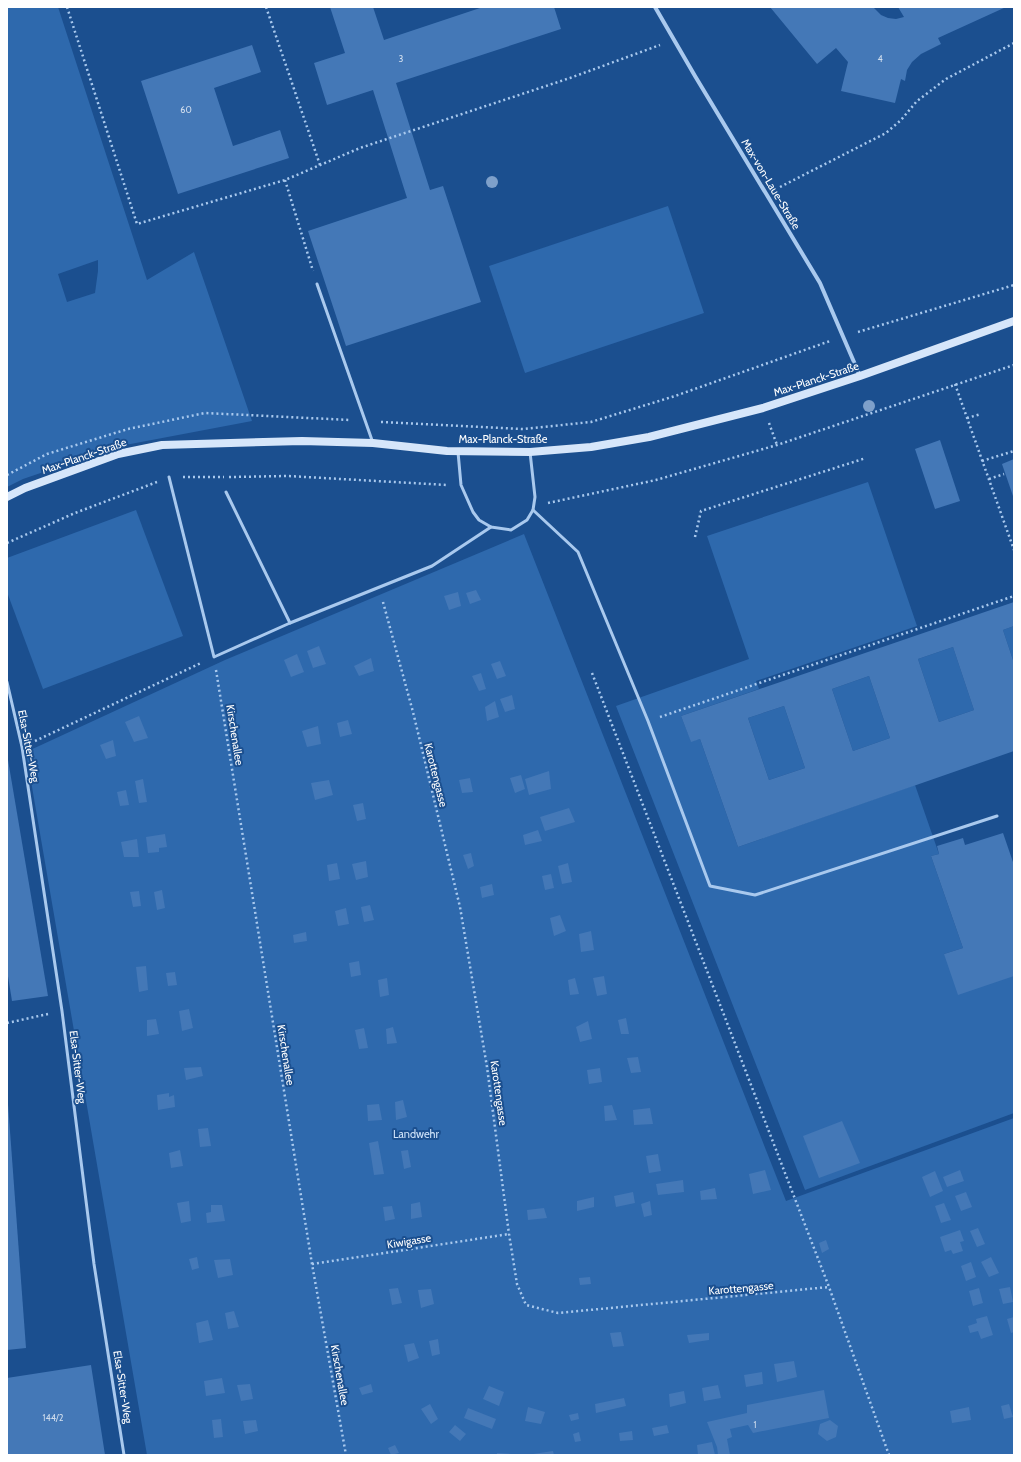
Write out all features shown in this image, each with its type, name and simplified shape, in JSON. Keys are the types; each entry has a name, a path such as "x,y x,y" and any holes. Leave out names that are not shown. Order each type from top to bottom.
{"street":[{"name":"Max-von-Laue-Straße","path":"655,7 820,283 860,376"},
{"name":"Max-Planck-Straße","path":"7,497 25,488 118,454 162,445 302,440 373,442 458,451 530,452 591,447 649,437 763,408 860,376 1014,321"}],"lane":[{"path":"317,284 373,442"},
{"path":"458,451 461,485 478,520 491,527 511,530 527,520 533,510 534,497 530,452"},
{"path":"169,477 214,658 290,623 432,566 491,527"},
{"path":"226,492 290,623"},
{"path":"533,510 578,552 648,721 710,886 755,895 998,816"},
{"name":"Elsa-Sitter-Weg","path":"7,682 22,747 62,1012 94,1264 124,1455"}],"path":[{"path":"67,7 137,224 285,180 360,148 570,78 674,40"},
{"path":"266,7 320,165"},
{"path":"766,194 886,132 901,120 917,101 946,79 1014,43"},
{"path":"285,180 317,284"},
{"path":"7,475 47,454 128,429 205,414 523,429 591,422 675,396 844,336 1014,285"},
{"path":"534,505 656,480 777,445 1014,365"},
{"path":"955,384 1014,550"},
{"path":"763,408 777,445"},
{"path":"967,418 981,414"},
{"path":"982,461 1014,451"},
{"path":"695,537 701,511 866,458"},
{"path":"988,479 1004,474"},
{"path":"7,543 75,513 169,477 288,476 461,485"},
{"name":"Karottengasse","path":"379,588 413,712 460,907 487,1067 517,1284 526,1305 558,1313 829,1287"},
{"path":"648,721 1014,596"},
{"path":"22,747 214,658"},
{"name":"Kirschenallee","path":"214,658 312,1264 346,1455"},
{"path":"592,673 829,1287 889,1455"},
{"path":"7,1023 62,1012"},
{"name":"Kiwigasse","path":"312,1264 509,1234"}],"green space":[{"path":"7,7 58,7 147,280 194,252 252,421 120,446 23,479 7,487","holes":["98,260 95,293 67,302 58,274"]},
{"path":"668,206 704,313 525,373 489,266"},
{"path":"868,482 917,626 756,681 759,689 681,716 691,741 700,739 738,847 915,785 939,854 931,856 963,948 944,954 1014,976 1014,1113 805,1190 616,706 749,659 707,536"},
{"path":"136,510 183,636 43,689 7,592 7,558"},
{"name":"Landwehr","path":"524,534 786,1201 1014,1118 1014,1455 147,1455 26,752 225,660"},
{"path":"1014,626 1014,663 1003,630"},
{"path":"953,647 974,710 939,722 918,659"},
{"path":"869,676 890,738 853,751 832,689"},
{"path":"784,706 805,768 769,780 748,718"}],"building":[{"path":"330,7 373,7 384,40 483,7 554,7 561,29 396,83 430,190 443,186 481,302 346,346 308,231 407,198 373,90 327,105 314,63 345,53"},
{"path":"770,7 873,7 881,15 896,19 904,17 898,7 1006,7 938,38 941,44 921,54 912,62 907,70 905,81 901,79 895,103 841,91 848,62 836,48 817,64"},
{"path":"252,45 261,72 214,88 233,146 280,130 289,158 178,194 141,81"},
{"path":"940,440 960,501 935,509 915,449"},
{"path":"1014,459 1014,499 1002,464"},
{"path":"476,590 481,600 470,604 466,593"},
{"path":"458,592 461,606 449,610 444,596"},
{"path":"1014,602 1014,626 1003,630 1014,663 1014,751 738,847 700,739 691,742 681,716","holes":["953,647 974,710 939,722 918,659","869,676 890,738 853,751 832,689","784,706 805,768 769,780 748,718"]},
{"path":"319,646 326,664 313,668 307,651"},
{"path":"297,654 304,672 291,677 284,660"},
{"path":"371,658 374,671 359,676 354,666"},
{"path":"500,661 506,676 497,679 491,664"},
{"path":"481,673 486,689 479,691 472,676"},
{"path":"512,695 515,709 505,712 500,699"},
{"path":"495,701 499,717 487,721 485,707"},
{"path":"139,716 148,738 134,742 125,722"},
{"path":"348,720 352,734 340,737 337,723"},
{"path":"318,726 321,744 307,747 302,731"},
{"path":"113,740 116,756 106,759 100,745"},
{"path":"7,754 48,996 12,1001 7,970"},
{"path":"549,771 551,789 529,795 525,779"},
{"path":"521,775 525,789 515,793 510,778"},
{"path":"470,778 473,792 462,793 459,780"},
{"path":"143,779 147,802 139,803 135,781"},
{"path":"329,780 333,795 315,800 311,783"},
{"path":"126,790 129,805 120,806 117,792"},
{"path":"363,803 366,819 357,821 353,805"},
{"path":"569,808 575,822 545,831 540,817"},
{"path":"538,830 542,841 525,845 523,835"},
{"path":"1003,833 1014,865 1014,976 958,995 944,954 963,948 931,856 939,854 937,846 963,838 965,845"},
{"path":"165,834 167,847 159,848 159,852 148,853 146,837"},
{"path":"137,839 139,857 124,857 121,842"},
{"path":"471,853 474,866 468,869 463,855"},
{"path":"366,861 368,877 356,880 352,864"},
{"path":"337,863 340,879 329,881 327,865"},
{"path":"568,863 572,882 562,884 558,866"},
{"path":"551,874 554,888 545,890 542,876"},
{"path":"492,884 494,895 482,898 480,887"},
{"path":"162,890 165,908 157,910 154,892"},
{"path":"139,891 141,906 133,907 130,892"},
{"path":"370,905 374,920 364,922 361,907"},
{"path":"346,908 349,924 338,926 335,911"},
{"path":"560,915 566,931 554,936 550,918"},
{"path":"591,931 594,950 581,952 579,934"},
{"path":"306,932 307,941 294,943 293,935"},
{"path":"359,961 361,975 351,977 349,963"},
{"path":"146,966 148,990 139,992 136,967"},
{"path":"175,972 177,985 168,986 166,973"},
{"path":"604,976 607,994 597,996 593,978"},
{"path":"387,978 389,995 380,997 378,980"},
{"path":"575,978 579,994 570,995 568,980"},
{"path":"189,1009 193,1028 182,1031 179,1011"},
{"path":"626,1018 629,1034 621,1034 618,1020"},
{"path":"156,1019 159,1034 147,1036 147,1020"},
{"path":"588,1021 592,1039 580,1042 576,1027"},
{"path":"393,1027 397,1043 387,1044 386,1029"},
{"path":"364,1028 368,1048 359,1049 355,1030"},
{"path":"638,1057 641,1072 631,1073 627,1058"},
{"path":"201,1067 203,1076 186,1080 184,1068"},
{"path":"600,1068 602,1082 589,1084 587,1070"},
{"path":"169,1093 169,1097 174,1095 175,1107 158,1110 157,1095"},
{"path":"403,1100 407,1117 396,1120 395,1102"},
{"path":"7,1104 26,1348 7,1350"},
{"path":"379,1104 382,1120 368,1121 367,1105"},
{"path":"612,1105 617,1120 605,1121 604,1106"},
{"path":"650,1108 653,1124 634,1125 633,1110"},
{"path":"842,1121 860,1163 819,1178 803,1136"},
{"path":"208,1128 211,1146 200,1147 198,1129"},
{"path":"378,1141 384,1174 374,1175 369,1143"},
{"path":"180,1150 183,1166 171,1168 169,1153"},
{"path":"408,1150 411,1167 404,1169 401,1151"},
{"path":"658,1154 661,1171 649,1173 646,1156"},
{"path":"765,1170 771,1190 753,1194 749,1174"},
{"path":"960,1170 964,1181 947,1187 943,1177"},
{"path":"935,1171 943,1191 930,1197 922,1177"},
{"path":"683,1180 684,1192 658,1195 656,1184"},
{"path":"715,1188 717,1199 701,1200 700,1191"},
{"path":"633,1192 635,1203 616,1207 614,1196"},
{"path":"966,1192 972,1207 961,1211 955,1196"},
{"path":"594,1197 594,1207 577,1211 577,1201"},
{"path":"189,1201 191,1221 181,1223 177,1203"},
{"path":"650,1201 652,1215 644,1217 641,1204"},
{"path":"420,1202 422,1217 411,1219 411,1204"},
{"path":"944,1203 951,1220 941,1223 935,1206"},
{"path":"211,1205 222,1205 225,1221 207,1223 206,1213 211,1212"},
{"path":"392,1206 395,1219 385,1221 383,1207"},
{"path":"544,1208 547,1218 528,1220 527,1210"},
{"path":"978,1228 985,1244 977,1247 970,1231"},
{"path":"960,1230 964,1241 960,1242 963,1251 953,1254 951,1250 945,1252 940,1237"},
{"path":"826,1240 829,1249 822,1253 819,1243"},
{"path":"197,1257 199,1268 192,1270 189,1259"},
{"path":"991,1257 999,1273 989,1277 981,1262"},
{"path":"230,1259 233,1275 218,1278 214,1260"},
{"path":"971,1262 976,1277 966,1281 961,1266"},
{"path":"590,1277 591,1284 580,1285 579,1278"},
{"path":"1010,1287 1013,1302 1003,1304 999,1289"},
{"path":"398,1288 402,1303 392,1305 389,1289"},
{"path":"979,1288 983,1303 973,1306 969,1291"},
{"path":"431,1289 434,1304 421,1308 418,1290"},
{"path":"234,1311 239,1327 228,1329 225,1313"},
{"path":"987,1316 993,1335 981,1339 978,1331 970,1333 968,1326 977,1323 976,1319"},
{"path":"1014,1317 1014,1332 1011,1333 1007,1319"},
{"path":"208,1320 213,1340 199,1343 196,1323"},
{"path":"621,1332 624,1346 613,1347 610,1333"},
{"path":"709,1333 709,1340 689,1343 687,1335"},
{"path":"438,1339 440,1354 432,1356 429,1341"},
{"path":"414,1343 419,1358 408,1362 404,1345"},
{"path":"794,1361 797,1377 777,1382 774,1364"},
{"path":"91,1365 105,1455 7,1455 7,1378"},
{"path":"762,1372 763,1384 746,1387 744,1375"},
{"path":"222,1378 225,1393 206,1396 204,1381"},
{"path":"250,1384 253,1399 241,1401 237,1385"},
{"path":"371,1384 373,1392 362,1395 359,1388"},
{"path":"718,1385 721,1398 704,1401 702,1388"},
{"path":"489,1386 504,1392 499,1406 483,1399"},
{"path":"824,1390 829,1418 753,1433 748,1425 730,1429 732,1437 727,1439 730,1455 718,1455 717,1447 707,1422 747,1413 747,1405"},
{"path":"684,1391 686,1403 670,1407 669,1394"},
{"path":"624,1398 626,1406 596,1413 595,1404"},
{"path":"430,1404 438,1419 431,1424 421,1409"},
{"path":"1009,1404 1013,1417 1004,1419 1001,1406"},
{"path":"528,1407 545,1412 541,1424 525,1421"},
{"path":"969,1407 971,1420 952,1423 950,1411"},
{"path":"468,1408 496,1419 492,1429 464,1418"},
{"path":"578,1413 579,1419 571,1421 569,1415"},
{"path":"221,1419 223,1437 214,1438 212,1420"},
{"path":"256,1420 258,1431 245,1434 243,1421"},
{"path":"830,1420 838,1426 836,1437 827,1441 818,1434 820,1424"},
{"path":"455,1425 466,1434 460,1441 449,1432"},
{"path":"667,1425 669,1433 654,1436 652,1428"},
{"path":"632,1431 633,1440 620,1441 619,1433"},
{"path":"579,1432 581,1441 575,1442 573,1434"},
{"path":"712,1442 715,1455 698,1455 697,1445"},
{"path":"395,1445 399,1453 391,1455 388,1448"},
{"path":"553,1451 554,1455 533,1455 533,1454"},
{"path":"497,1453 512,1454 512,1455 497,1455"}]}
